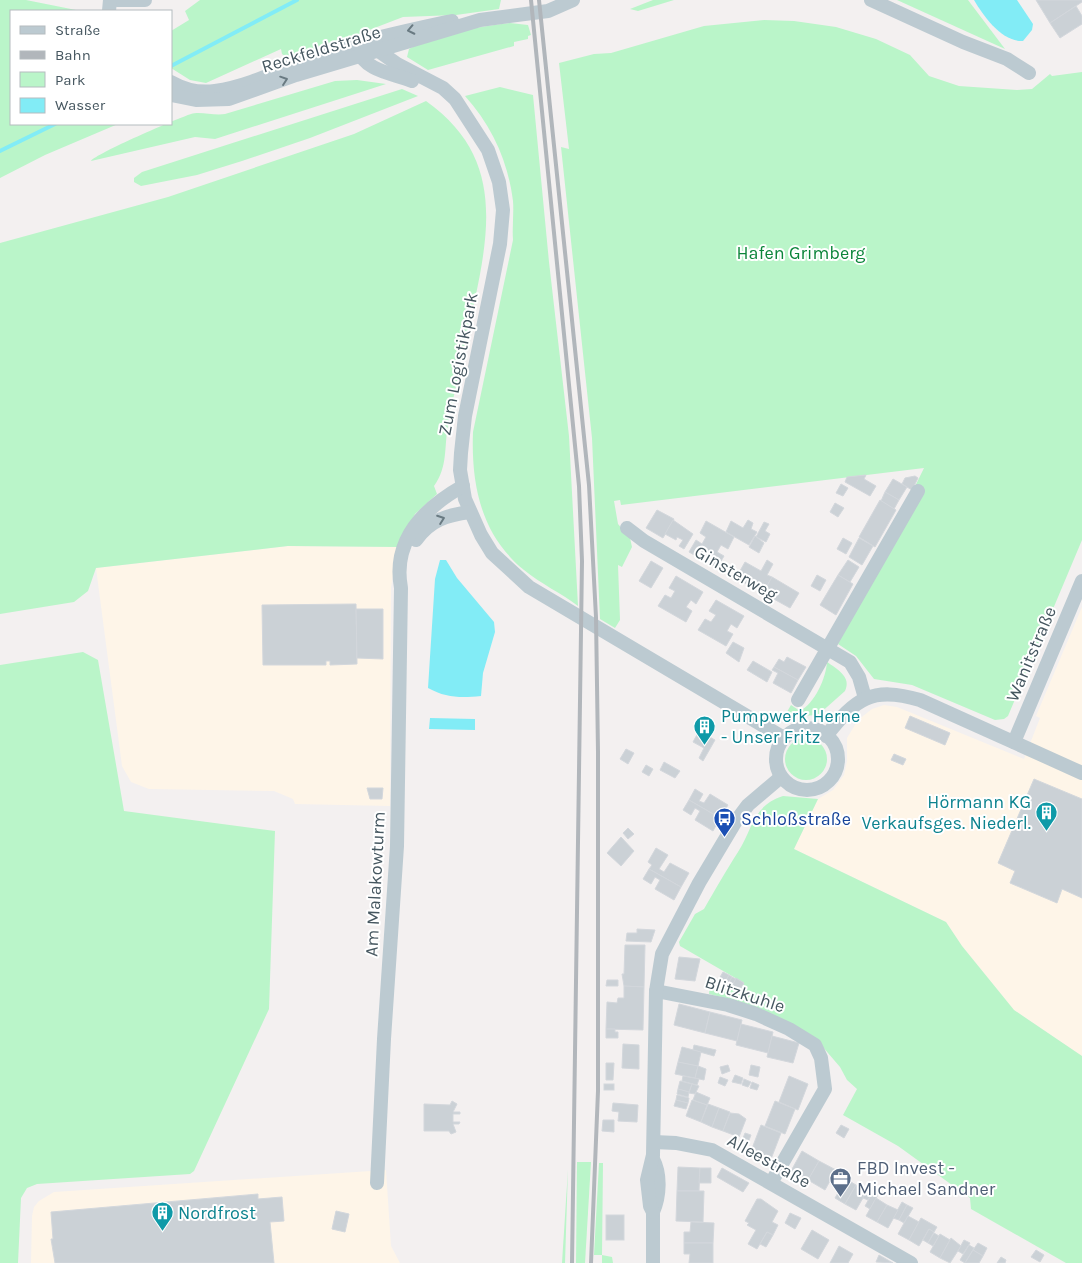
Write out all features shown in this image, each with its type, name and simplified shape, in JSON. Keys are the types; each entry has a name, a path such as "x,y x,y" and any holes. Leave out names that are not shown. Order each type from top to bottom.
{"street":[{"path":"126,3 145,0"},
{"name":"Reckfeldstraße","path":"174,88 196,100 229,99 296,75 361,48 423,27 457,20 480,20 548,11 573,0"},
{"path":"871,0 963,42 1007,59 1029,73"},
{"name":"Reckfeldstraße","path":"379,51 480,20"},
{"name":"Zum Logistikpark","path":"361,48 379,51 396,64 443,88 455,100 460,110 476,129 488,150 499,182 503,210 497,264 464,423 460,453 462,486 470,512 492,553 529,587 784,738"},
{"name":"Zum Logistikpark","path":"361,48 373,69 396,74 418,84 460,110"},
{"name":"Am Malakowturm","path":"377,1183 384,1039 397,846 400,588 398,570 404,544 414,527 427,511 444,497 462,486"},
{"path":"798,700 918,492"},
{"name":"Am Malakowturm","path":"400,588 409,554 423,529 433,522 470,512"},
{"name":"Ginsterweg","path":"627,528 644,541 850,662 859,678 865,698"},
{"name":"Wanitstraße","path":"1014,742 1082,581"},
{"path":"826,736 844,714 865,698 883,693 911,698 1082,773"},
{"path":"805,728 820,732 826,736 835,749 837,765 834,772 824,784 809,790 801,790 787,783 781,777 776,761 779,745 784,738 790,733 805,728"},
{"path":"653,1263 653,1212 650,1206 647,1180 649,1167 653,1159 654,1142 656,991 659,967 667,942 725,838 748,805 781,777"},
{"name":"Blitzkuhle","path":"656,991 728,1005 756,1014 789,1029 815,1045 822,1058 825,1089 772,1183"},
{"name":"Alleestraße","path":"654,1142 676,1143 712,1150 910,1263"}],"shaded area":[{"path":"288,546 398,547 391,587 390,806 295,804 293,799 274,791 149,789 131,782 122,766 96,568"},
{"path":"1082,607 1082,1056 1014,1010 962,946 946,922 794,849 818,799 833,790 844,775 847,761 847,738 858,720 872,709 884,705 897,707 1024,759 1040,718 1036,716"},
{"path":"386,1170 391,1246 400,1263 31,1263 32,1216 34,1207 39,1201 54,1192"}],"green space":[{"path":"0,0 26,0 76,10 10,10 10,125 116,125 45,155 0,178"},
{"path":"200,0 501,0 499,9 456,15 403,17 299,57 289,59 282,54 281,49 206,83 190,80 172,69 172,30 189,20 185,11"},
{"path":"653,0 674,0 638,11 630,9"},
{"path":"897,0 968,0 1005,49"},
{"name":"Hafen Grimberg","path":"764,20 794,21 836,27 876,39 910,55 929,76 959,86 1017,90 1032,89 1050,74 1052,76 1082,72 1082,540 1008,716 1004,719 995,720 912,685 874,679 856,656 838,644 924,468 621,505 620,500 614,501 618,524 630,538 632,547 622,567 618,565 620,620 615,628 600,619 592,438 561,147 569,149 559,63 594,54 611,53 704,26"},
{"path":"510,23 528,25 531,35 528,36 528,39 514,42 514,46 428,70 407,57 409,49 445,35"},
{"path":"357,80 386,84 215,139 195,137 91,161 121,144 165,125 172,125 172,122 191,114 225,114 335,81"},
{"path":"500,87 533,95 549,262 569,436 578,606 537,580 509,556 488,525 477,490 474,471 473,432 513,240 513,201 503,158 491,132 475,107 465,96"},
{"path":"402,89 418,96 310,138 197,175 141,186 134,182 134,178 142,172"},
{"path":"426,101 450,121 467,143 478,166 484,190 486,215 485,242 481,270 449,418 444,464 434,486 437,494 415,514 398,547 288,546 96,568 88,591 74,602 0,614 0,243 168,197 354,134"},
{"path":"83,652 98,660 124,811 275,831 269,1009 194,1171 190,1174 37,1184 27,1188 21,1198 18,1263 0,1263 0,665"},
{"path":"827,662 845,678 847,686 845,691 818,715 784,717 791,705 800,711 815,696 822,682"},
{"path":"806,738 821,744 827,759 821,774 806,780 791,774 785,759 791,744"},
{"path":"783,796 818,799 794,849 946,922 962,946 1014,1010 1082,1056 1082,1263 1066,1263 971,1209 970,1198 898,1146 843,1115 857,1089 847,1080 840,1067 822,1046 721,997 709,994 710,984 740,990 744,983 680,946 679,942 695,914 704,909 743,843 754,819 765,806"},
{"path":"577,1162 591,1162 585,1263 576,1263"},
{"path":"599,1163 603,1163 602,1255 594,1255"},
{"path":"568,1169 565,1263 562,1263"},
{"path":"602,1255 612,1257 613,1263 602,1263"}],"water":[{"path":"974,0 1017,0 1033,24 1032,30 1023,41 1008,37 988,21"},
{"path":"440,560 446,560 457,578 494,622 495,632 483,673 481,696 454,696 441,694 428,688 435,579"},
{"path":"430,718 475,719 475,730 429,729"}],"building":[{"path":"1036,0 1082,0 1082,2 1050,23"},
{"path":"1076,6 1082,16 1082,24 1060,38 1050,23"},
{"path":"866,475 864,479 876,486 870,496 845,482 847,477"},
{"path":"915,476 918,478 912,490 902,484 905,478"},
{"path":"893,479 907,487 899,500 885,492"},
{"path":"841,484 848,488 843,496 836,493"},
{"path":"885,492 899,500 894,509 881,501"},
{"path":"880,500 896,510 875,547 859,537"},
{"path":"835,503 844,508 838,517 830,512"},
{"path":"657,510 674,519 663,538 646,528"},
{"path":"673,520 693,534 684,549 679,546 683,540 677,537 676,540 665,534"},
{"path":"748,520 753,523 751,529 757,532 749,545 726,532 731,521 743,528"},
{"path":"706,521 734,537 728,549 721,545 717,552 724,556 717,568 689,552 696,540 702,544 706,537 700,533"},
{"path":"764,522 769,524 765,531 770,534 766,542 756,537"},
{"path":"755,536 764,543 759,553 749,547"},
{"path":"843,538 852,543 846,554 837,549"},
{"path":"859,538 873,546 862,565 849,557"},
{"path":"767,560 773,564 767,575 772,577 763,593 736,578 745,562 761,571"},
{"path":"848,560 859,567 850,582 838,575"},
{"path":"651,561 663,568 651,588 639,581"},
{"path":"817,575 826,580 820,591 811,586"},
{"path":"838,575 853,584 836,615 820,605"},
{"path":"676,576 703,592 696,604 691,600 686,607 692,611 686,622 658,606 665,595 671,598 675,591 669,588"},
{"path":"772,577 799,593 790,608 763,593"},
{"path":"716,600 744,616 737,628 731,624 727,631 733,634 726,646 698,630 705,619 711,622 716,615 709,611"},
{"path":"356,604 357,664 330,665 330,661 326,661 326,665 263,665 262,605"},
{"path":"356,609 383,609 383,659 357,658"},
{"path":"733,642 744,648 739,662 726,653"},
{"path":"787,657 806,667 798,680 774,667 779,659 784,662"},
{"path":"753,661 772,672 767,682 747,670"},
{"path":"774,667 798,680 791,693 773,683 778,673 772,670"},
{"path":"910,716 950,733 945,745 905,728"},
{"name":"Pumpwerk Herne - Unser Fritz","path":"699,731 715,740 703,761 699,758 704,748 693,742"},
{"path":"626,749 634,753 628,764 620,759"},
{"path":"894,754 906,759 903,765 891,760"},
{"path":"664,762 680,771 675,778 660,770"},
{"path":"646,765 653,769 649,776 642,772"},
{"name":"Hörmann KG Verkaufsges. Niederl.","path":"1034,779 1082,799 1082,898 1062,889 1057,903 1010,883 1015,871 998,863"},
{"path":"367,788 383,788 382,799 370,799"},
{"path":"695,789 703,794 699,801 704,803 710,794 728,805 720,818 689,800"},
{"path":"689,800 720,818 713,831 695,820 700,811 695,808 691,815 683,810"},
{"path":"628,828 634,834 628,839 623,833"},
{"path":"621,837 634,851 621,866 607,853"},
{"path":"656,848 668,855 659,869 664,872 670,863 689,873 681,887 649,869 652,865 648,862"},
{"path":"649,869 681,887 674,900 655,889 660,880 655,877 651,884 643,879"},
{"path":"637,929 655,930 651,942 626,941 627,933 637,933"},
{"path":"625,945 645,945 644,987 624,986 622,974 624,974"},
{"path":"679,957 700,959 695,981 675,979"},
{"path":"723,972 729,975 725,982 719,979"},
{"path":"729,975 732,977 728,984 725,982"},
{"path":"732,977 736,979 732,986 728,984"},
{"path":"736,978 744,983 740,990 731,989"},
{"path":"607,980 618,980 618,986 606,986"},
{"path":"624,986 644,987 643,1030 606,1029 607,1002 617,1003 618,998 624,998"},
{"path":"679,1004 710,1012 705,1033 674,1025"},
{"path":"710,1012 742,1020 737,1041 705,1033"},
{"path":"741,1024 773,1032 768,1053 736,1045"},
{"path":"606,1029 615,1029 615,1032 618,1032 618,1038 606,1038"},
{"path":"772,1036 799,1043 793,1063 767,1057"},
{"path":"623,1044 639,1045 639,1069 622,1068"},
{"path":"694,1045 716,1050 714,1056 693,1050"},
{"path":"682,1047 701,1052 698,1066 678,1062"},
{"path":"678,1062 698,1066 695,1078 675,1074"},
{"path":"606,1063 614,1063 613,1080 606,1080"},
{"path":"728,1065 730,1071 722,1074 720,1067"},
{"path":"751,1065 760,1067 758,1077 749,1075"},
{"path":"698,1066 706,1069 704,1080 695,1078"},
{"path":"735,1075 743,1078 741,1084 732,1082"},
{"path":"683,1076 699,1079 697,1085 682,1081"},
{"path":"789,1076 808,1084 798,1110 779,1102"},
{"path":"720,1077 728,1080 725,1086 718,1083"},
{"path":"744,1079 751,1082 748,1087 742,1085"},
{"path":"680,1081 692,1084 689,1092 678,1089"},
{"path":"752,1082 759,1085 757,1090 750,1088"},
{"path":"604,1084 614,1084 614,1090 604,1090"},
{"path":"692,1084 699,1086 695,1094 689,1093"},
{"path":"678,1089 689,1092 688,1097 677,1094"},
{"path":"696,1092 710,1098 707,1105 693,1100"},
{"path":"677,1095 689,1098 688,1103 676,1100"},
{"path":"676,1100 688,1103 686,1109 674,1106"},
{"path":"692,1100 707,1105 701,1122 686,1116"},
{"path":"452,1101 457,1104 453,1112 460,1112 460,1114 453,1114 453,1122 460,1122 459,1124 453,1124 456,1132 451,1134 449,1131 424,1131 424,1104 450,1105"},
{"path":"775,1101 795,1109 785,1134 765,1126"},
{"path":"613,1103 638,1105 637,1122 618,1121 619,1112 612,1111"},
{"path":"708,1104 719,1108 712,1127 701,1122"},
{"path":"719,1108 730,1112 723,1131 712,1127"},
{"path":"730,1113 739,1114 746,1119 739,1137 723,1131"},
{"path":"603,1120 614,1120 614,1132 602,1131"},
{"path":"761,1125 781,1133 771,1159 751,1151"},
{"path":"841,1125 849,1129 844,1138 836,1133"},
{"path":"745,1133 751,1135 746,1148 740,1146"},
{"path":"802,1151 819,1161 808,1180 791,1171"},
{"path":"819,1161 836,1170 825,1190 808,1180"},
{"path":"678,1167 700,1168 699,1191 677,1191"},
{"path":"700,1168 711,1168 711,1183 699,1183"},
{"path":"722,1168 749,1183 743,1192 717,1177"},
{"path":"842,1171 848,1175 842,1186 835,1183"},
{"path":"846,1179 856,1185 845,1204 835,1198"},
{"path":"856,1185 867,1191 856,1210 845,1204"},
{"path":"870,1185 875,1188 868,1200 863,1198"},
{"path":"874,1190 879,1193 870,1209 865,1206"},
{"path":"677,1191 704,1191 703,1222 676,1221"},
{"name":"Nordfrost","path":"258,1194 258,1199 282,1197 284,1221 270,1222 274,1263 55,1263 51,1239 53,1239 51,1212"},
{"path":"876,1198 887,1205 877,1222 866,1216"},
{"path":"757,1199 761,1199 778,1211 772,1222 778,1225 773,1235 767,1232 757,1249 748,1244 756,1230 747,1225 749,1223 745,1221"},
{"path":"902,1202 907,1205 899,1220 893,1218"},
{"path":"887,1205 898,1210 888,1228 877,1222"},
{"path":"907,1205 913,1208 904,1223 899,1220"},
{"path":"336,1211 349,1214 345,1232 332,1229"},
{"path":"790,1213 801,1218 795,1229 785,1223"},
{"path":"606,1215 624,1215 624,1240 606,1240"},
{"path":"908,1216 919,1222 909,1240 898,1234"},
{"path":"921,1218 937,1227 934,1232 929,1229 919,1246 909,1240"},
{"path":"691,1222 714,1223 713,1243 684,1243 684,1232 690,1232"},
{"path":"929,1229 934,1232 928,1243 923,1240"},
{"path":"812,1230 829,1240 818,1259 801,1249"},
{"path":"767,1232 773,1235 766,1247 760,1244"},
{"path":"934,1233 939,1236 933,1246 928,1243"},
{"path":"940,1234 950,1240 940,1258 930,1252"},
{"path":"951,1238 961,1246 950,1263 940,1258"},
{"path":"964,1240 970,1243 963,1254 958,1251"},
{"path":"684,1243 713,1243 713,1263 689,1263 690,1254 684,1254"},
{"path":"978,1243 987,1248 983,1256 973,1250"},
{"path":"969,1245 974,1248 965,1263 960,1260"},
{"path":"839,1246 853,1254 848,1263 830,1263"},
{"path":"973,1250 983,1256 979,1263 965,1263"},
{"path":"1036,1250 1044,1255 1040,1262 1031,1257"},
{"path":"879,1255 893,1263 876,1262"},
{"path":"1001,1257 1006,1260 1005,1263 997,1263"}],"waterway":[{"path":"172,65 297,0"},
{"path":"0,151 53,125"}],"railway":[{"path":"531,0 579,486 582,561 572,1263"},
{"path":"539,0 589,485 596,617 598,1091 591,1263"}],"place":[{"name":"Pumpwerk Herne - Unser Fritz","path":"705,745"},
{"name":"Hörmann KG Verkaufsges. Niederl.","path":"1047,831"},
{"name":"Schloßstraße","path":"725,838"},
{"name":"FBD Invest - Michael Sandner","path":"841,1197"},
{"name":"Nordfrost","path":"162,1232"}]}
